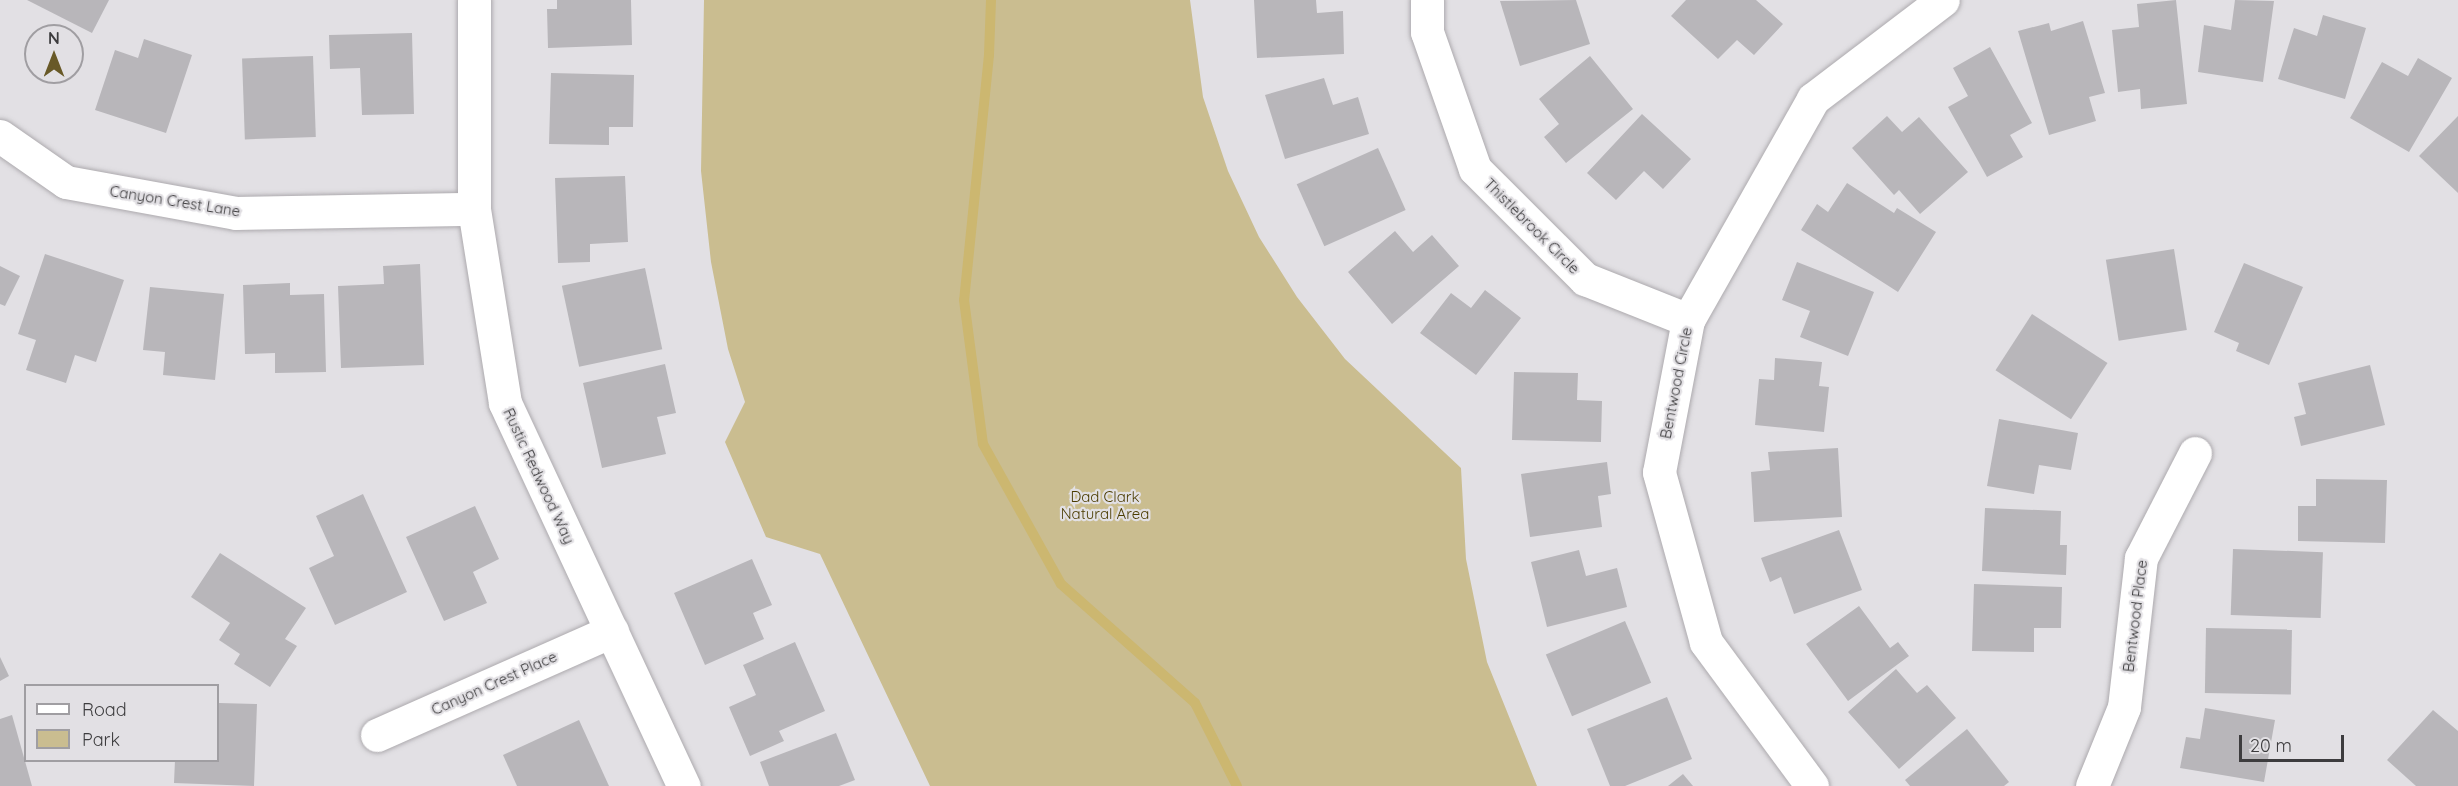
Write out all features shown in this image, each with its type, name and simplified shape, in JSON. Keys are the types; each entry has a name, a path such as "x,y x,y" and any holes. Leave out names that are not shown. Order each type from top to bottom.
{"street":[{"name":"Rustic Redwood Way","path":"474,0 474,209 505,403 684,786"},
{"name":"Thistlebrook Circle","path":"1427,0 1427,32 1475,169 1585,279 1688,320"},
{"name":"Bentwood Circle","path":"1812,786 1706,642 1659,472 1688,320 1813,99 1943,0"},
{"name":"Canyon Crest Lane","path":"0,136 66,182 236,213 474,209"},
{"name":"Bentwood Place","path":"2092,786 2124,707 2141,558 2195,453"},
{"name":"Canyon Crest Place","path":"377,735 612,631"}],"green space":[{"name":"Dad Clark Natural Area","path":"704,0 1190,0 1203,97 1228,171 1259,237 1297,297 1345,359 1461,468 1466,559 1487,662 1537,786 930,786 820,554 766,537 725,442 745,402 728,349 711,262 701,171"}],"building":[{"path":"27,0 109,0 92,33 84,29 84,24 74,24"},
{"path":"557,0 631,0 632,45 548,48 547,9 557,9"},
{"path":"1254,0 1316,0 1317,13 1343,11 1344,54 1257,58"},
{"path":"1576,0 1590,44 1520,66 1500,1"},
{"path":"1686,0 1756,0 1783,24 1754,55 1737,40 1718,59 1671,16"},
{"path":"2176,0 2187,104 2141,109 2140,89 2118,92 2112,30 2139,27 2137,4"},
{"path":"2235,0 2274,1 2263,82 2198,72 2204,25 2231,30"},
{"path":"2323,15 2366,28 2345,99 2278,79 2294,28 2317,36"},
{"path":"2083,21 2105,93 2089,97 2096,121 2049,135 2018,31 2049,23 2051,31"},
{"path":"412,33 414,114 362,115 360,68 330,69 329,35"},
{"path":"144,39 192,55 166,133 95,110 115,50 138,58"},
{"path":"1990,47 2032,123 2010,135 2023,157 1987,177 1948,107 1968,96 1953,68"},
{"path":"313,56 316,137 245,139 242,58"},
{"path":"1590,56 1633,109 1566,163 1544,137 1559,124 1539,99"},
{"path":"2418,58 2452,78 2409,152 2350,118 2382,62 2408,76"},
{"path":"551,73 634,75 633,127 609,127 609,145 549,144"},
{"path":"1324,78 1333,105 1358,97 1369,134 1285,159 1265,95"},
{"path":"1642,114 1691,159 1663,189 1644,171 1616,200 1587,173"},
{"path":"1887,116 1902,132 1919,117 1968,172 1920,214 1899,190 1894,195 1852,148"},
{"path":"2458,116 2458,193 2419,156"},
{"path":"1378,148 1406,210 1324,246 1297,184"},
{"path":"625,176 628,242 590,244 590,262 558,263 555,178"},
{"path":"1847,183 1894,213 1897,208 1936,232 1898,292 1801,230 1817,204 1828,212"},
{"path":"1395,231 1413,252 1432,235 1459,266 1392,324 1348,272"},
{"path":"2174,249 2187,330 2119,341 2106,260"},
{"path":"45,254 124,280 96,362 75,355 66,383 26,370 36,340 18,334"},
{"path":"1797,262 1874,292 1848,356 1800,337 1810,311 1782,300"},
{"path":"2244,263 2303,287 2269,365 2236,351 2239,343 2214,332"},
{"path":"420,264 424,365 341,368 338,286 384,284 383,266"},
{"path":"0,266 20,276 5,306 0,304"},
{"path":"645,268 662,349 579,367 562,286"},
{"path":"290,283 290,295 324,294 326,372 275,373 275,353 245,354 243,285"},
{"path":"150,287 224,294 215,380 163,375 165,352 143,350"},
{"path":"1485,290 1521,318 1476,375 1420,333 1451,293 1471,308"},
{"path":"2032,314 2107,363 2071,419 1996,370"},
{"path":"1775,358 1822,362 1819,386 1829,387 1824,432 1755,425 1759,379 1774,380"},
{"path":"665,364 676,413 657,417 666,454 602,468 583,383"},
{"path":"2370,365 2385,425 2301,446 2294,417 2306,414 2298,383"},
{"path":"1514,372 1578,373 1577,400 1602,401 1601,442 1512,440"},
{"path":"1999,419 2078,433 2071,470 2039,465 2034,494 1987,486"},
{"path":"1838,448 1842,517 1754,522 1751,472 1770,470 1768,452"},
{"path":"1607,462 1611,494 1598,496 1602,527 1530,537 1521,474"},
{"path":"2316,479 2387,480 2385,543 2298,541 2298,506 2316,506"},
{"path":"363,494 407,592 335,625 309,568 334,556 316,516"},
{"path":"475,506 499,559 473,572 487,603 444,621 406,537"},
{"path":"1985,508 2061,511 2060,545 2067,545 2066,575 1982,571"},
{"path":"1839,530 1862,590 1794,614 1781,577 1770,582 1761,558"},
{"path":"2233,549 2323,552 2321,618 2231,615"},
{"path":"1579,550 1586,576 1617,568 1627,607 1547,627 1531,562"},
{"path":"220,553 306,608 285,639 297,646 270,687 234,664 240,654 219,640 230,623 191,597"},
{"path":"752,559 772,605 753,613 764,639 705,665 674,593"},
{"path":"1974,584 2062,587 2061,628 2034,628 2034,652 1972,651"},
{"path":"1859,606 1890,648 1898,642 1909,656 1848,701 1806,644"},
{"path":"1625,621 1651,683 1572,716 1546,655"},
{"path":"2206,628 2292,630 2291,694 2205,693"},
{"path":"795,642 825,711 779,731 784,741 750,756 729,707 756,695 743,665"},
{"path":"0,657 9,676 0,681"},
{"path":"1896,669 1917,693 1927,685 1956,718 1899,769 1848,712"},
{"path":"1667,697 1692,759 1625,786 1610,786 1587,729"},
{"path":"219,703 257,704 254,786 174,783 175,762 219,762"},
{"path":"2205,708 2275,720 2264,782 2180,768 2186,737 2200,739"},
{"path":"2433,710 2458,731 2458,786 2416,786 2387,760"},
{"path":"12,715 32,786 0,786 0,719"},
{"path":"579,720 609,786 517,786 503,755"},
{"path":"1967,729 2009,782 2004,786 1910,786 1905,780"},
{"path":"836,733 855,780 839,786 769,786 760,762"},
{"path":"1683,774 1693,786 1668,786"}],"waterway":[{"path":"991,0 989,55 964,300 983,444 1061,584 1195,703 1237,786"}]}
